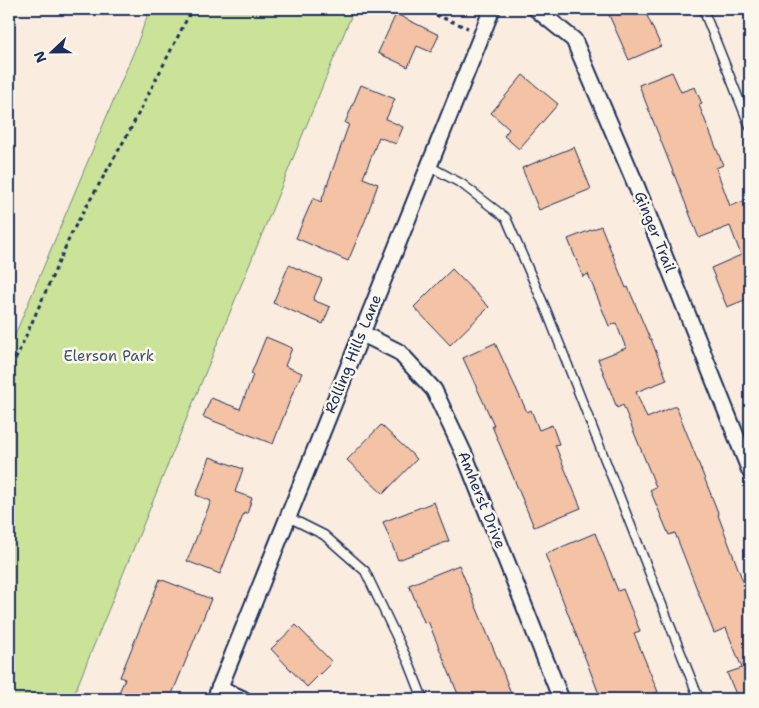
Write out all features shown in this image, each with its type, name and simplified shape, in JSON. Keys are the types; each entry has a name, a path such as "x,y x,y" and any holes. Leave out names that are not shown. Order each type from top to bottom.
{"street":[{"name":"Rolling Hills Lane","path":"217,693 492,9"},
{"name":"Ginger Trail","path":"536,9 574,40 640,194 750,470"},
{"name":"Amherst Drive","path":"361,333 400,352 434,390 464,456 561,699"},
{"path":"217,693 242,699"}],"lane":[{"path":"703,9 750,127"},
{"path":"429,166 462,184 506,218 547,312 699,699"},
{"path":"288,517 324,535 365,571 409,663 423,699"}],"path":[{"path":"9,374 73,230 129,132 192,9"},
{"path":"421,9 482,34"}],"green space":[{"name":"Elerson Park","path":"150,9 354,9 72,699 9,699 9,349"}],"building":[{"path":"623,9 644,9 661,46 629,60 609,15"},
{"path":"396,14 439,35 431,52 417,46 408,67 378,53"},
{"path":"672,72 681,92 695,87 702,104 699,105 723,165 716,168 730,206 746,200 750,212 750,298 727,307 711,268 741,255 730,226 699,238 639,85"},
{"path":"523,75 558,104 519,149 504,136 509,129 491,113"},
{"path":"361,85 395,99 386,119 403,127 396,144 379,137 363,178 378,184 348,261 296,238 313,198 321,202 349,124 345,123"},
{"path":"574,147 591,189 539,210 522,168"},
{"path":"601,226 667,380 636,392 647,418 676,406 750,600 750,699 738,699 727,673 742,668 726,628 714,633 675,533 669,535 650,490 656,487 623,405 617,408 598,359 626,348 616,323 609,326 588,274 583,277 568,239"},
{"path":"289,265 322,279 313,300 330,307 323,324 273,303"},
{"path":"452,269 489,307 450,345 414,307"},
{"path":"266,337 292,348 285,366 302,373 273,444 203,417 211,398 240,409 253,375 251,374"},
{"path":"495,343 527,412 531,410 539,430 552,425 559,444 555,445 581,508 534,527 492,426 494,425 463,358"},
{"path":"381,425 417,459 383,494 347,460"},
{"path":"210,457 243,469 235,492 252,498 247,514 244,513 220,574 187,561 211,501 196,495"},
{"path":"434,502 449,541 398,560 383,522"},
{"path":"595,533 618,591 623,589 640,631 634,633 658,692 640,699 601,699 545,554"},
{"path":"459,565 513,699 460,699 428,621 424,622 409,585"},
{"path":"160,579 211,599 170,699 116,699 125,679 120,677"},
{"path":"296,625 332,662 307,687 271,649"}]}
